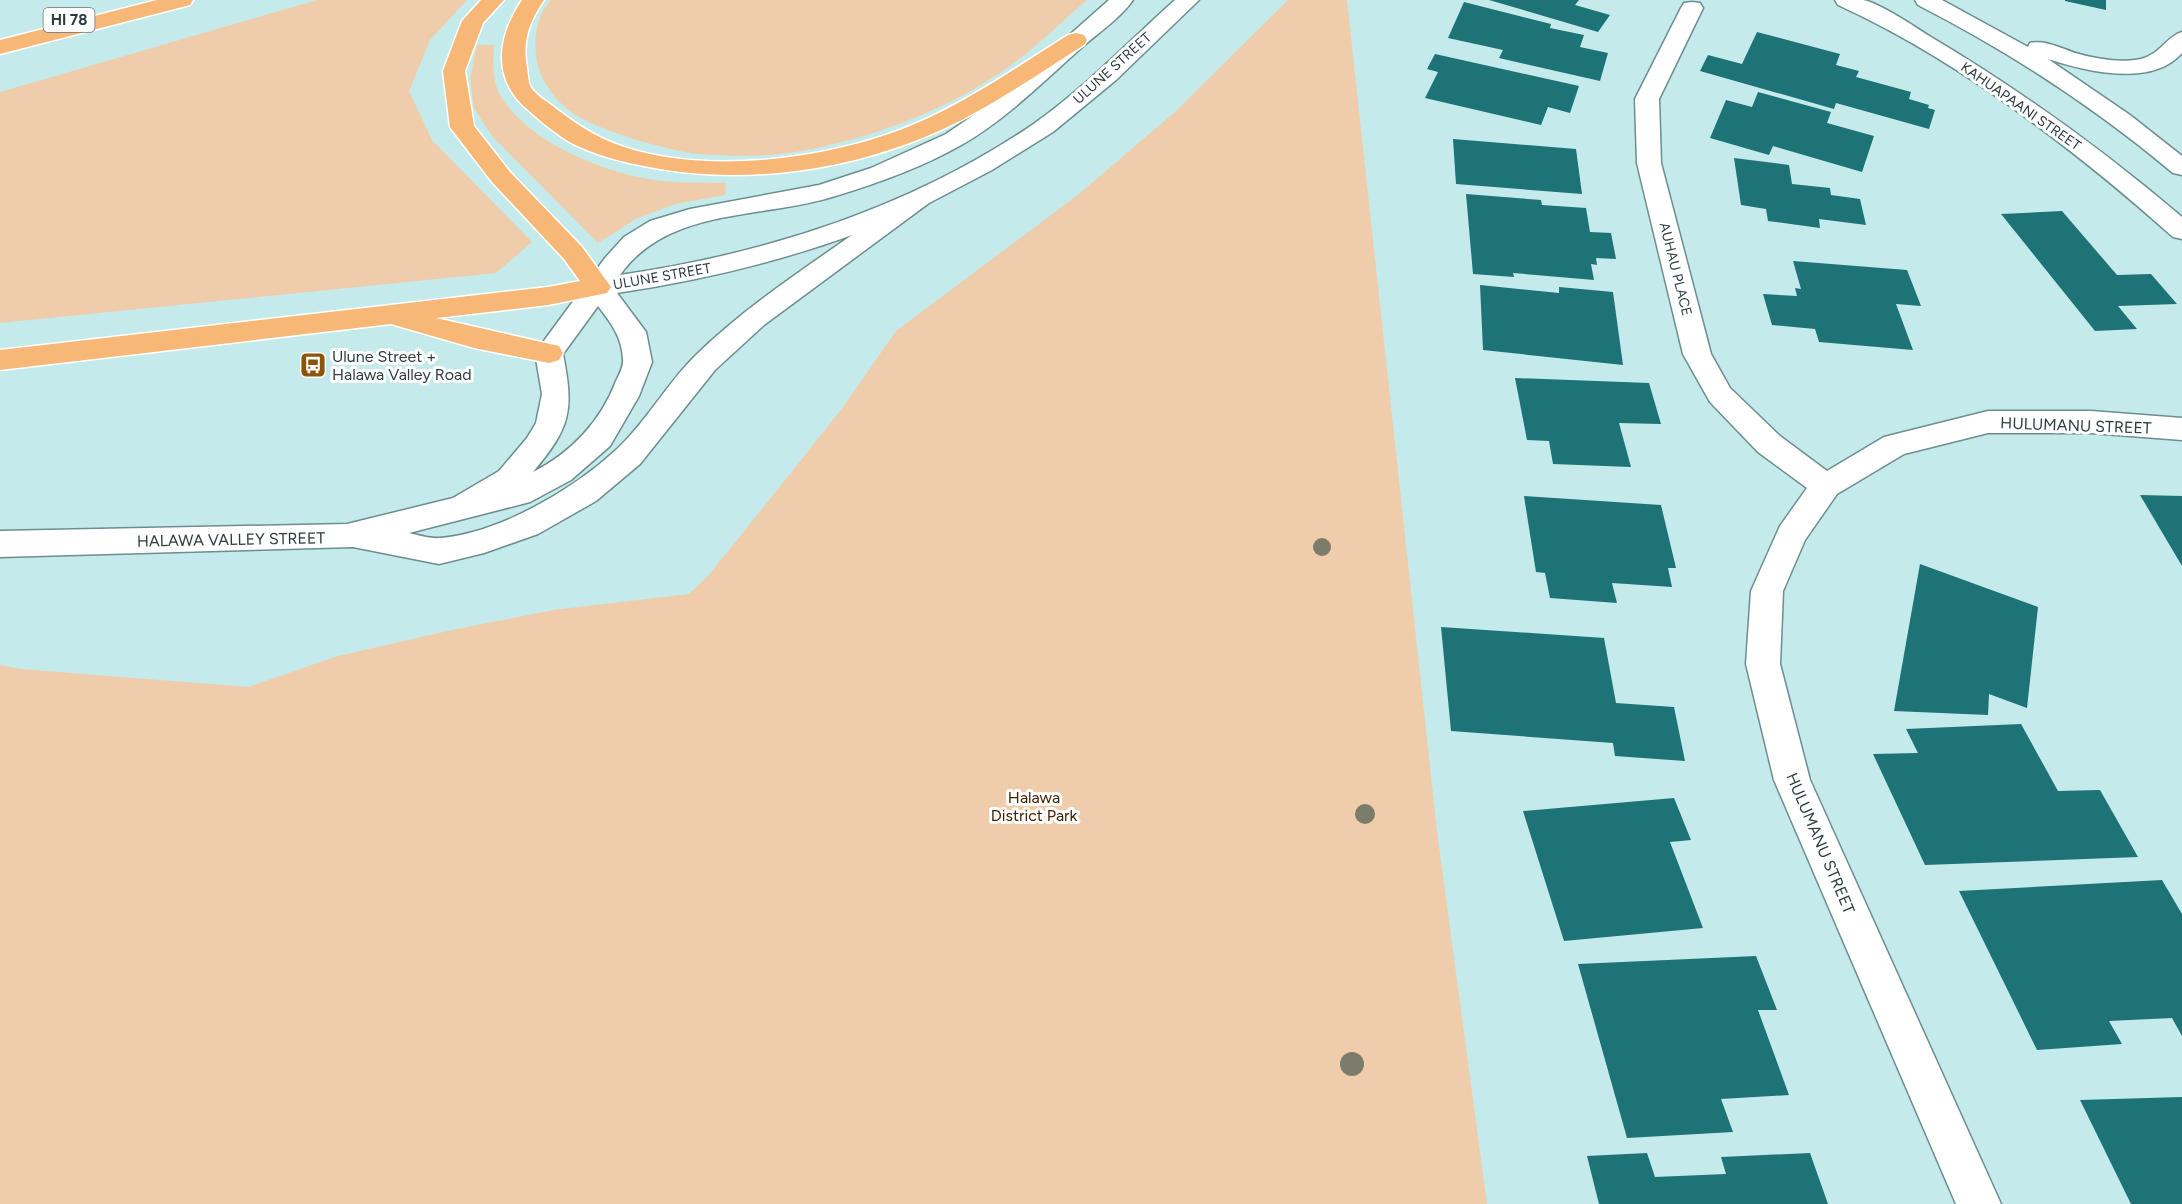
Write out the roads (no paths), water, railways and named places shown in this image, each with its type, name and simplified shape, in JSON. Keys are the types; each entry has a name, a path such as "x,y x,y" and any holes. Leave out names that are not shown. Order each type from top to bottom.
{"highway":[{"name":"HI 78","path":"0,39 138,0"},
{"path":"0,47 182,0"},
{"path":"0,360 548,296 598,287 573,253 501,177 462,127 454,71 473,21 493,0"},
{"path":"533,0 519,20 512,50 519,87 550,120 583,139 618,153 669,166 717,168 778,166 855,154 919,131 994,91 1076,40"},
{"path":"386,314 474,339 549,353"}],"street":[{"name":"ULUNE STREET","path":"598,287 633,243 659,227 699,215 823,192 880,173 954,138 1005,104 1122,0"},
{"name":"ULUNE STREET","path":"598,287 687,274 747,260 813,239 919,199 1023,142 1056,117 1188,0"},
{"name":"KAHUAPAANI STREET","path":"1846,0 1926,43 2044,118 2146,199 2182,231"},
{"path":"1926,0 1978,26 2101,104 2182,168"},
{"name":"AUHAU PLACE","path":"1692,8 1647,99 1647,110 1649,162 1697,354 1720,395 1769,444 1826,486"},
{"path":"1978,26 2066,59 2129,68 2155,61 2175,50 2182,39"},
{"path":"347,536 439,551 484,540 527,525 585,493 629,456 705,363 754,318 919,199"},
{"path":"549,353 598,287"},
{"name":"HALAWA VALLEY STREET","path":"0,544 347,536 519,494 560,472 599,438 620,405 638,362 632,332 598,287"},
{"name":"HALAWA VALLEY STREET","path":"459,509 510,480 538,446 551,424 556,394 549,353"},
{"name":"HULUMANU STREET","path":"1979,1204 1792,780 1763,664 1767,591 1791,535 1826,486 1895,445 1988,422 2091,422 2182,429"}],"place":[{"name":"Ulune Street + Halawa Valley Road","path":"313,365"}],"park label":[{"name":"Halawa District Park","path":"1034,806"}]}
